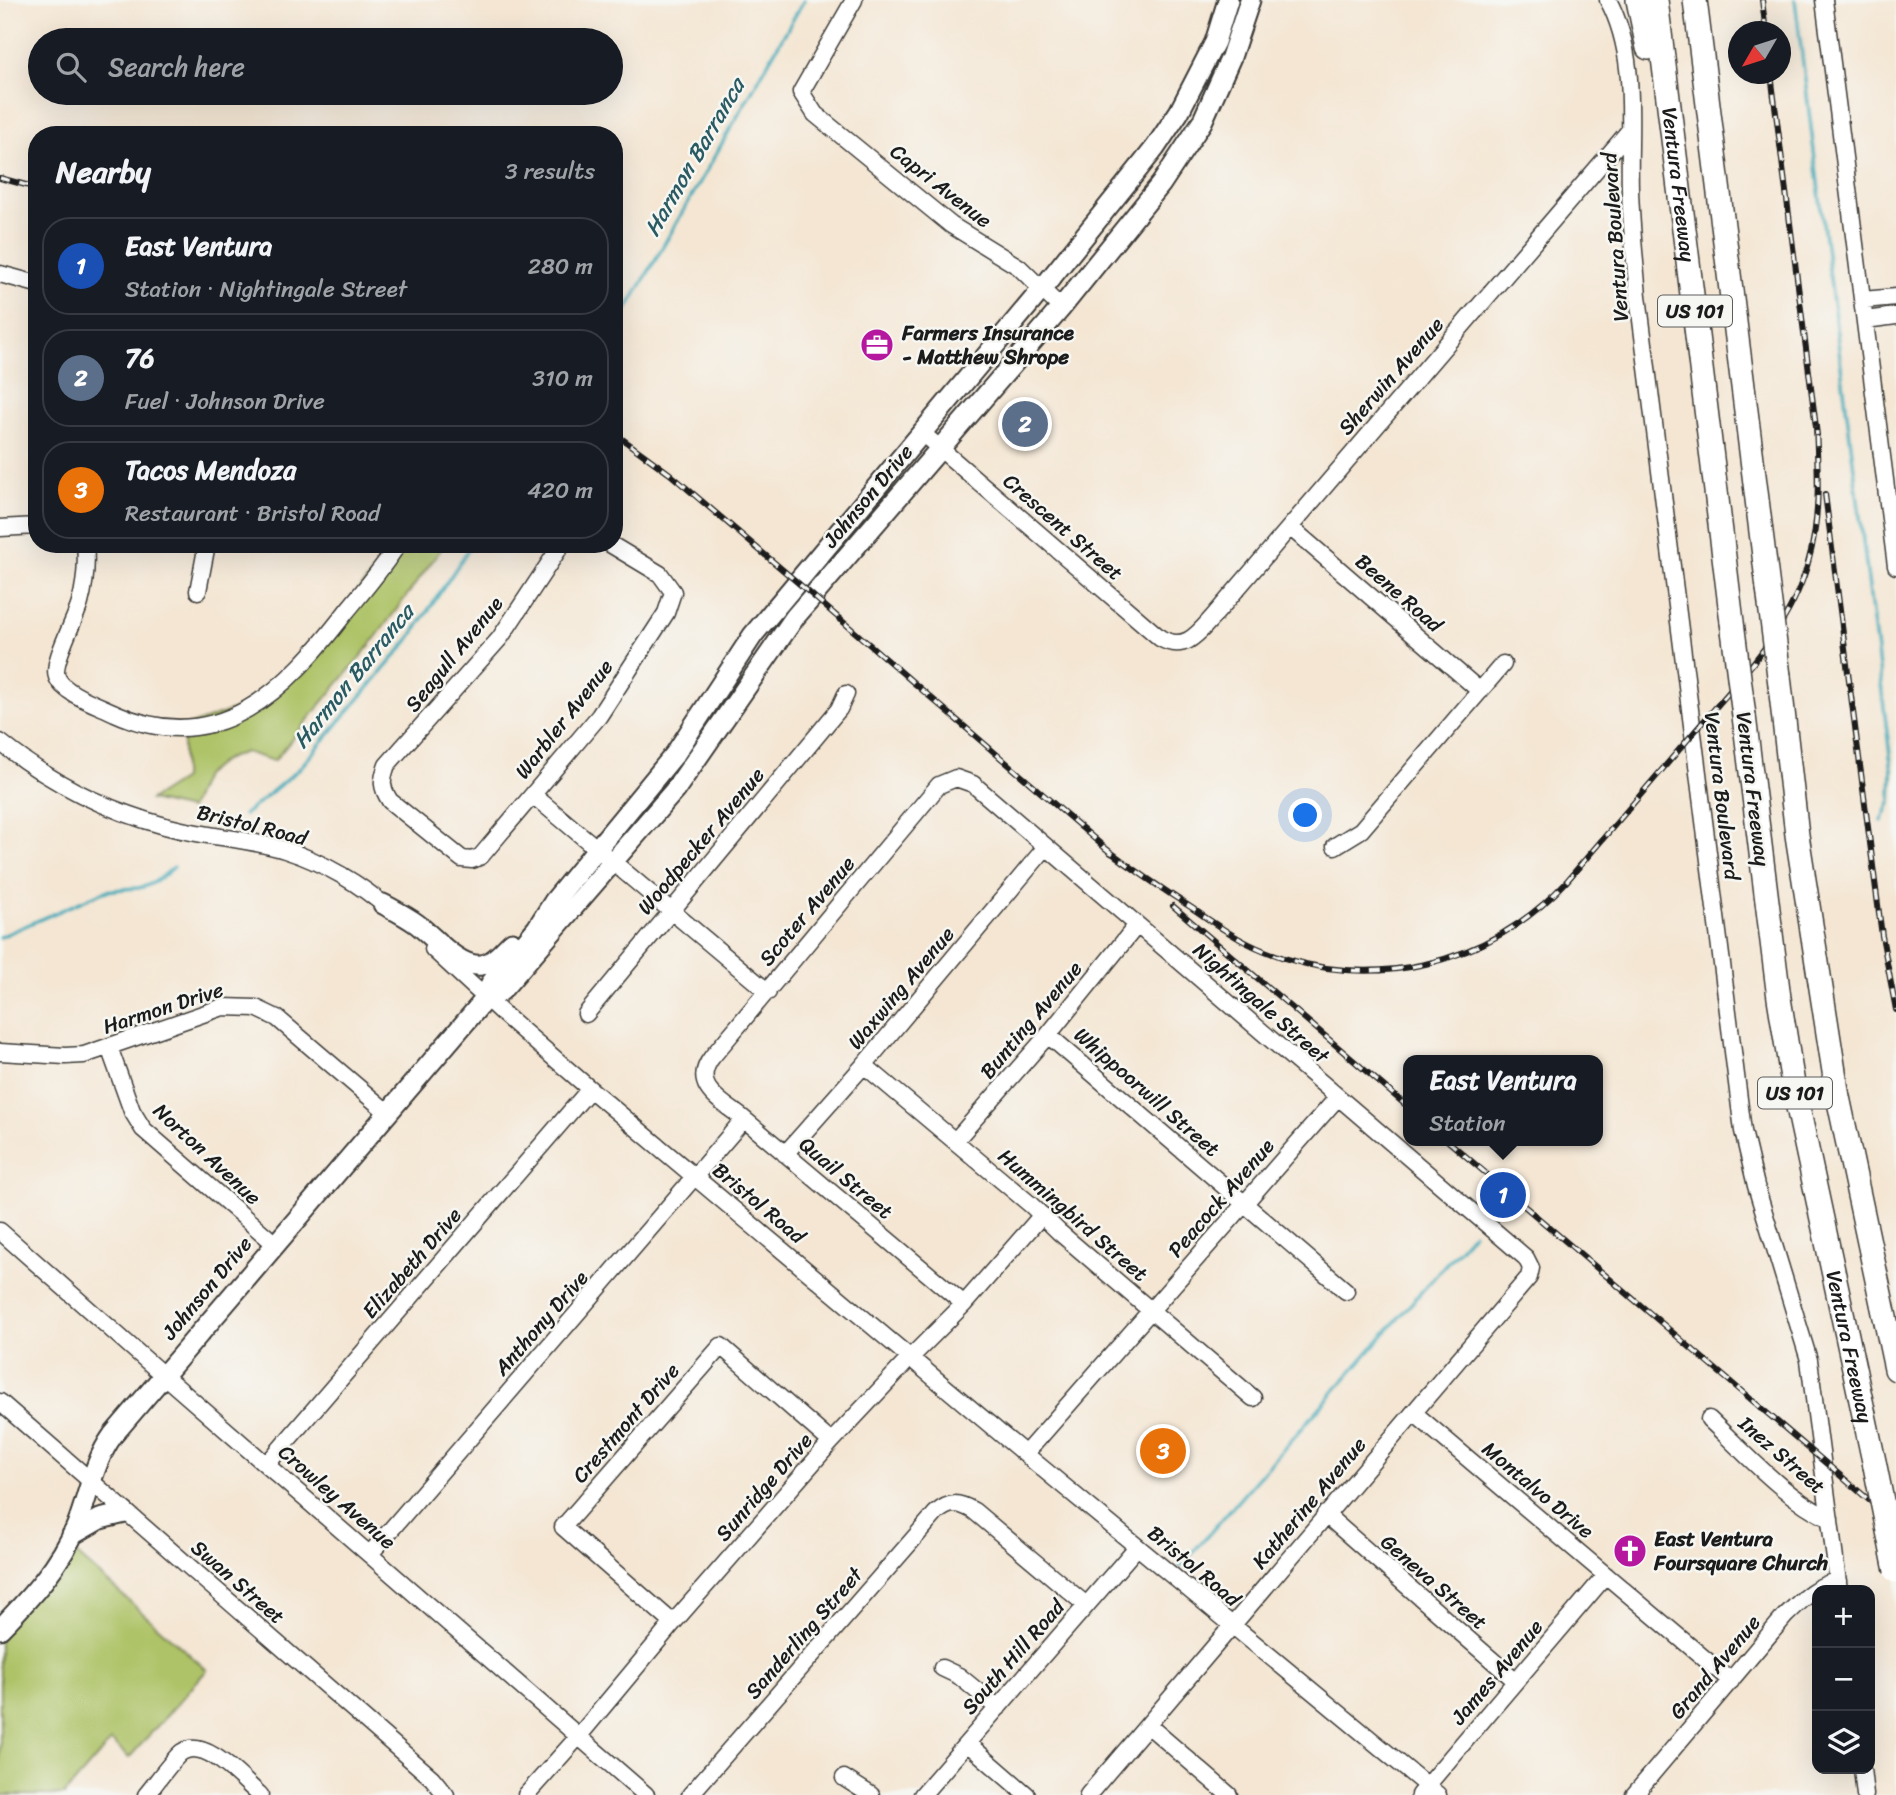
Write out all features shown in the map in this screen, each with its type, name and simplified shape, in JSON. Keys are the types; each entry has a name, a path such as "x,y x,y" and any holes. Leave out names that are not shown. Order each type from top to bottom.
{"highway":[{"path":"1638,0 1683,206"},
{"name":"Ventura Freeway","path":"1656,0 1779,998 1793,1084 1896,1571"},
{"name":"Ventura Freeway","path":"1695,0 1797,835 1838,1097 1896,1369"}],"main road":[{"name":"Johnson Drive","path":"0,1629 48,1574 72,1535 89,1482 108,1442 485,998 491,983 537,928 555,900 687,774 795,617 1061,308 1161,184 1202,122 1231,57 1250,0"},
{"name":"Johnson Drive","path":"485,998 502,991 605,855 753,635 1042,289 1155,148 1189,93 1215,42 1228,2"},
{"path":"1211,101 1206,83 1221,49 1228,2"},
{"path":"1161,184 1171,147 1194,110 1195,101 1189,93"},
{"path":"383,904 416,923 461,960 482,965 496,958 555,900"},
{"path":"72,1535 100,1519 125,1513"}],"street":[{"name":"Capri Avenue","path":"854,0 801,92 815,114 951,225 969,238 1009,259 1061,308"},
{"name":"Ventura Boulevard","path":"1608,0 1622,32 1628,57 1631,204 1638,296 1743,1131 1756,1186 1809,1360 1839,1585"},
{"path":"1824,0 1896,566"},
{"name":"Sherwin Avenue","path":"1181,643 1198,634 1629,131"},
{"path":"1,278 28,282"},
{"path":"1863,300 1896,297"},
{"path":"1865,320 1896,316"},
{"name":"Crescent Street","path":"922,433 1160,638 1181,643"},
{"path":"0,528 28,526"},
{"name":"Beene Road","path":"1290,527 1480,691"},
{"name":"Warbler Avenue","path":"472,860 481,856 599,716 666,613 673,592 660,574 623,552"},
{"path":"85,553 83,593 73,626 57,659 55,671 59,682 66,690 141,723 183,728 230,719 266,698 309,657 389,553"},
{"path":"198,591 205,553"},
{"name":"Seagull Avenue","path":"472,860 462,859 390,801 382,789 381,780 387,765 500,638 556,553"},
{"path":"1335,846 1361,830 1503,664"},
{"name":"Woodpecker Avenue","path":"586,1014 839,709 846,694"},
{"name":"Bristol Road","path":"3,749 86,797 166,827 284,850 347,879 383,904 485,998 590,1089 1234,1626 1428,1792"},
{"name":"Nightingale Street","path":"956,778 973,785 1046,847 1526,1258 1531,1268"},
{"name":"Scoter Avenue","path":"704,1082 706,1064 939,785 956,778"},
{"path":"533,795 768,992"},
{"name":"Waxwing Avenue","path":"785,1154 864,1065 1046,847"},
{"name":"Bunting Avenue","path":"955,1141 1048,1035 1137,925"},
{"name":"Harmon Drive","path":"0,1052 75,1056 109,1047 223,1007 256,1008 277,1018 387,1112"},
{"name":"Whippoorwill Street","path":"1048,1035 1346,1291"},
{"name":"Norton Avenue","path":"109,1047 132,1111 143,1129 275,1244"},
{"name":"Hummingbird Street","path":"864,1065 1253,1398"},
{"name":"Quail Street","path":"704,1082 711,1095 744,1119 964,1304"},
{"name":"Elizabeth Drive","path":"267,1464 590,1089"},
{"name":"Peacock Avenue","path":"1025,1454 1338,1097"},
{"name":"Anthony Drive","path":"370,1554 744,1119"},
{"name":"Sunridge Drive","path":"526,1795 831,1441 964,1304 1042,1215"},
{"name":"Crowley Avenue","path":"0,1231 646,1795"},
{"name":"Katherine Avenue","path":"1088,1795 1528,1278 1531,1268"},
{"name":"Crestmont Drive","path":"673,1623 563,1527 721,1346 831,1441"},
{"name":"Swan Street","path":"0,1402 432,1778 446,1795"},
{"name":"Montalvo Drive","path":"1414,1413 1731,1681"},
{"name":"Inez Street","path":"1709,1419 1757,1465 1812,1510 1830,1519"},
{"name":"Sanderling Street","path":"690,1795 936,1513 953,1503 974,1510 1086,1605"},
{"name":"Geneva Street","path":"1325,1514 1516,1681"},
{"name":"South Hill Road","path":"922,1795 1138,1547"},
{"name":"James Avenue","path":"1428,1792 1516,1681 1606,1576"},
{"name":"Grand Avenue","path":"1633,1795 1785,1616 1812,1591"},
{"path":"942,1668 959,1676 998,1708"},
{"path":"1149,1726 1229,1795"},
{"path":"967,1743 1027,1795"},
{"path":"146,1795 182,1752 198,1748 205,1749 260,1795"},
{"path":"1863,1774 1865,1795"},
{"path":"844,1778 870,1795"}],"green space":[{"path":"390,553 438,553 371,644 274,761 245,752 224,760 204,776 190,809 150,800 183,779 183,728 266,698"},
{"path":"67,1546 207,1670 129,1758 111,1741 64,1795 0,1795 0,1629"}],"waterway":[{"name":"Harmon Barranca","path":"623,316 804,0"},
{"path":"1795,0 1892,771 1891,801 1882,821"},
{"name":"Harmon Barranca","path":"244,815 299,769 408,641 466,553"},
{"name":"Harmon Barranca","path":"0,937 103,892 148,885 174,867"},
{"path":"1180,1567 1473,1233"}],"railway":[{"path":"1762,0 1765,21"},
{"path":"1772,84 1817,435"},
{"path":"0,178 28,186"},
{"path":"1105,848 1218,926 1255,947 1305,964 1346,970 1386,970 1426,964 1465,952 1502,934 1536,911 1566,882 1742,677 1788,612 1808,563 1815,529 1818,495 1816,426"},
{"path":"623,440 670,474 1111,853"},
{"path":"1825,494 1882,936 1896,1010"},
{"path":"1173,906 1403,1103"},
{"path":"1454,1146 1896,1523"}],"place":[{"name":"Farmers Insurance - Matthew Shrope","path":"877,345"},
{"name":"76","path":"1025,424"},
{"name":"East Ventura","path":"1503,1195"},
{"name":"Tacos Mendoza","path":"1163,1451"},
{"name":"East Ventura Foursquare Church","path":"1630,1551"}]}
